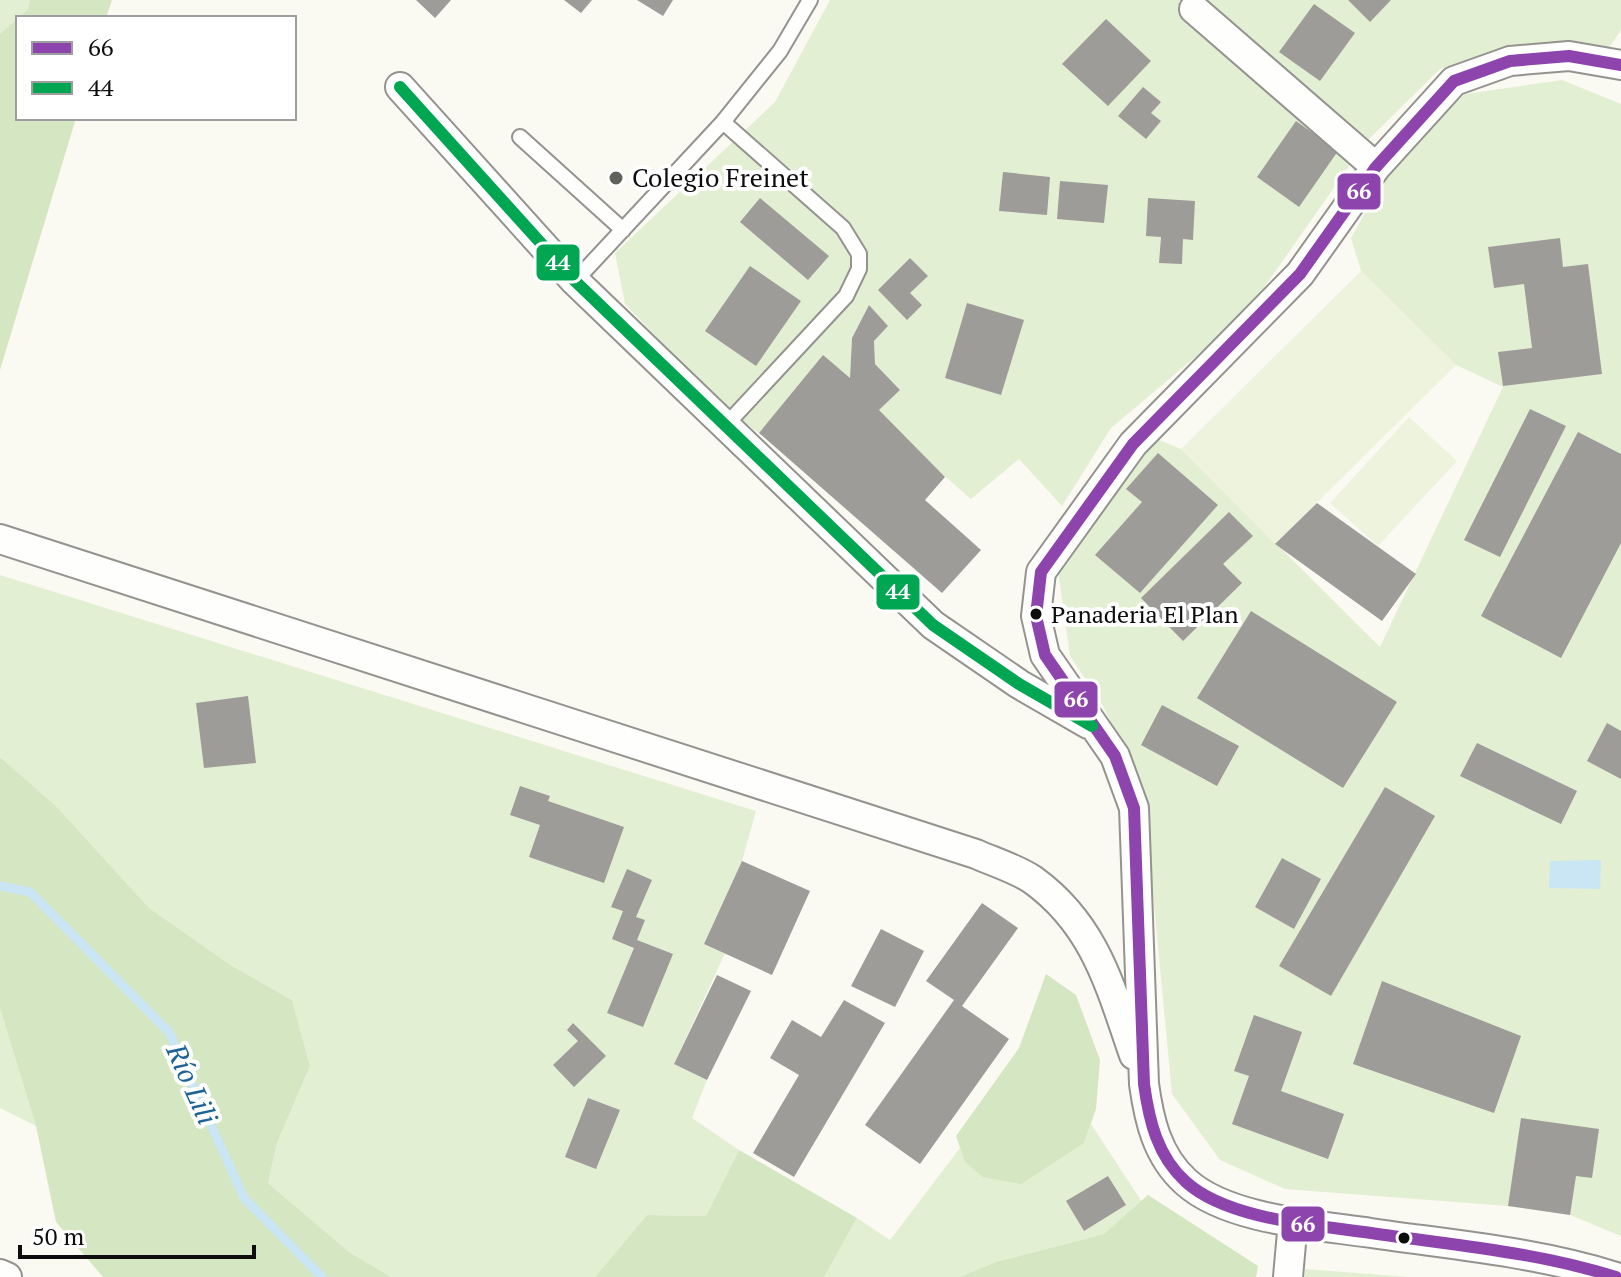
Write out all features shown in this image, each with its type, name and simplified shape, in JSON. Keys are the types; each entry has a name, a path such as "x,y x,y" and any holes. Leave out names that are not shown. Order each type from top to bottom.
{"street":[{"path":"1194,9 1376,167"},
{"path":"1616,1277 1293,1221 1207,1196 1185,1181 1165,1157 1149,1123 1144,1084 1134,808 1115,756 1045,655 1036,616 1041,572 1133,444 1300,274 1376,167 1454,81 1510,61 1569,56 1621,65"},
{"path":"400,87 575,281 933,625 1019,684 1092,726"},
{"path":"0,539 976,854 1031,878 1072,912 1102,962 1144,1084"},
{"path":"1288,1277 1293,1221"},
{"path":"0,1274 7,1277"}],"lane":[{"path":"575,281 723,122 780,51 810,0"},
{"path":"723,122 843,228 859,254 859,269 846,296 726,425"},
{"path":"520,137 623,230"}],"green space":[{"path":"0,0 30,0 28,9 16,16 16,20 0,34"},
{"path":"30,0 112,0 107,16 20,16 28,9"},
{"path":"830,0 1621,0 1621,30 1609,48 1526,46 1440,69 1366,142 1244,316 1111,428 1062,506 1019,459 971,499 916,451 879,410 900,390 875,364 874,341 888,326 869,305 852,338 850,378 823,356 759,433 725,409 625,304 615,253 775,102"},
{"path":"16,20 16,120 75,120 0,370 0,34"},
{"path":"1562,80 1621,104 1621,1236 1570,1215 1508,1206 1285,1189 1220,1160 1172,1094 1143,788 1103,706 1070,656 1057,563 1147,435 1181,449 1380,647 1503,387 1456,365 1361,271 1351,238 1394,161 1465,94"},
{"path":"1361,271 1456,365 1275,544 1181,449"},
{"path":"1409,417 1457,461 1378,546 1330,503"},
{"path":"0,575 756,811 742,861 704,944 725,953 674,1064 707,1080 692,1118 739,1150 706,1216 647,1215 595,1277 391,1277 349,1252 268,1183 277,1143 310,1066 292,1000 232,966 149,908 56,806 0,757"},
{"path":"0,757 56,806 149,908 232,966 292,1000 310,1066 277,1143 268,1183 349,1252 391,1277 103,1277 56,1222 36,1126 0,1008"},
{"path":"1046,974 1076,995 1100,1060 1096,1109 1084,1143 1021,1184 983,1177 965,1162 956,1136 1019,1048"},
{"path":"0,1008 36,1126 0,1108"},
{"path":"1091,1124 1142,1202 1104,1234 996,1262 959,1277 824,1277 857,1218 890,1240 960,1148 965,1162 1084,1143"},
{"path":"739,1150 857,1218 824,1277 595,1277 647,1215 706,1216"},
{"path":"1148,1195 1258,1266 1256,1277 959,1277 996,1262 1104,1234"},
{"path":"1305,1269 1409,1277 1305,1277"}],"water":[{"path":"1601,860 1600,889 1549,888 1550,861"}],"building":[{"path":"416,0 451,0 435,18"},
{"path":"564,0 592,0 581,13"},
{"path":"637,0 673,0 663,16"},
{"path":"1348,0 1391,0 1370,22"},
{"path":"1314,4 1355,33 1320,81 1279,52"},
{"path":"1106,19 1151,61 1108,106 1062,64"},
{"path":"1143,87 1161,102 1151,113 1161,121 1146,139 1118,116"},
{"path":"1296,121 1338,151 1299,207 1257,177"},
{"path":"1003,172 1050,177 1047,215 999,211"},
{"path":"1060,181 1108,185 1104,223 1057,219"},
{"path":"760,198 829,256 808,280 740,222"},
{"path":"1148,198 1195,201 1193,240 1183,239 1182,264 1159,263 1161,237 1146,236"},
{"path":"1560,238 1563,267 1588,264 1602,374 1503,386 1498,352 1532,348 1524,284 1494,288 1488,247"},
{"path":"910,258 928,276 910,293 922,305 907,320 878,290"},
{"path":"750,266 801,301 756,366 705,331"},
{"path":"967,303 1024,320 1001,395 945,378"},
{"path":"869,305 888,326 874,341 875,364 900,390 879,410 945,477 925,500 981,550 942,593 759,433 823,355 850,378 852,338"},
{"path":"1530,409 1566,426 1500,557 1464,540"},
{"path":"1578,432 1621,454 1621,543 1561,658 1481,616"},
{"path":"1158,453 1218,505 1140,593 1095,555 1142,502 1126,489"},
{"path":"1317,503 1416,574 1382,621 1275,544"},
{"path":"1229,512 1253,536 1223,564 1242,583 1183,641 1141,598"},
{"path":"1251,611 1397,702 1343,788 1197,698"},
{"path":"248,696 256,763 204,768 196,703"},
{"path":"1162,705 1239,746 1217,786 1141,745"},
{"path":"1607,723 1621,731 1621,779 1587,761"},
{"path":"1477,743 1577,791 1561,824 1460,776"},
{"path":"520,786 550,796 548,801 624,827 604,883 529,857 540,825 510,815"},
{"path":"1385,787 1435,816 1331,996 1279,966"},
{"path":"1282,858 1321,879 1294,929 1255,907"},
{"path":"742,861 810,891 772,975 704,944"},
{"path":"627,869 652,880 636,917 645,920 637,940 673,954 643,1027 607,1013 634,948 612,939 623,911 611,907"},
{"path":"982,903 1018,928 962,1006 1009,1039 920,1164 865,1125 954,1000 926,981"},
{"path":"881,929 924,951 895,1007 851,986"},
{"path":"717,975 751,991 707,1080 674,1064"},
{"path":"1382,981 1521,1036 1494,1113 1353,1064"},
{"path":"844,1000 885,1023 794,1177 753,1153 799,1075 770,1058 792,1020 821,1037"},
{"path":"1254,1015 1302,1032 1281,1091 1344,1114 1328,1159 1232,1124 1249,1076 1234,1071"},
{"path":"573,1023 606,1056 574,1087 553,1065 578,1041 567,1030"},
{"path":"588,1098 620,1110 596,1169 565,1157"},
{"path":"1521,1118 1599,1129 1592,1178 1576,1176 1570,1215 1508,1206"},
{"path":"1108,1176 1126,1205 1084,1231 1066,1201"}],"waterway":[{"name":"Río Lili","path":"0,886 30,892 169,1032 244,1198 322,1277"}],"transit line":[{"name":"66","path":"1616,1277 1525,1255 1274,1219 1225,1205 1204,1195 1176,1172 1156,1137 1144,1084 1134,808 1115,756 1045,655 1036,616 1041,572 1133,444 1300,274 1376,167 1454,81 1510,61 1569,56 1621,65"},
{"name":"44","path":"400,87 575,281 933,625 1019,684 1092,726"}],"place":[{"name":"Colegio Freinet","path":"616,178"},
{"name":"Panaderia El Plan","path":"1036,614"}]}
